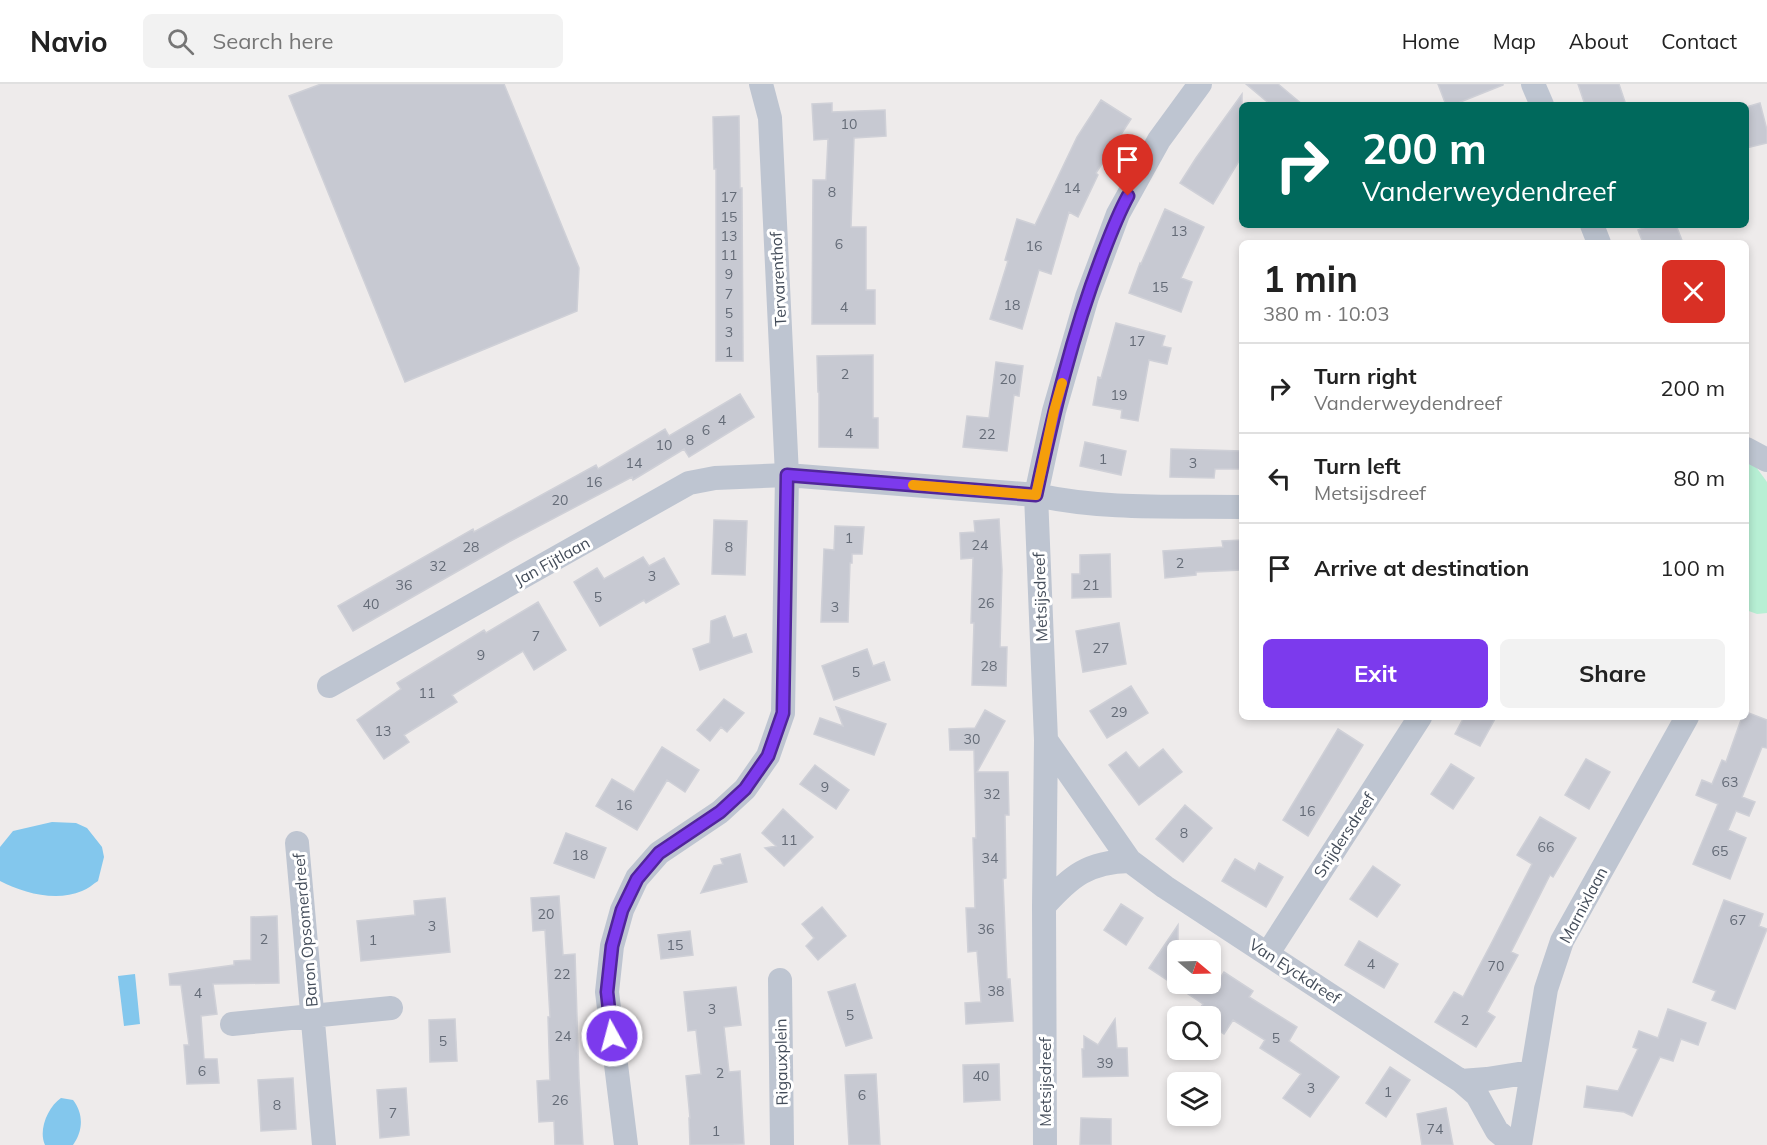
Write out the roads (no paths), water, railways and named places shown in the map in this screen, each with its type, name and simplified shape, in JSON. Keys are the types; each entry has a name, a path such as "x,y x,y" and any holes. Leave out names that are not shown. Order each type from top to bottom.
{"street":[{"name":"Tervarenthof","path":"626,1145 607,992 612,946 622,910 637,879 659,853 720,812 745,789 768,756 783,713 787,475 770,118 761,84"},
{"name":"Metsijsdreef","path":"1045,1145 1046,740 1036,495 1054,411 1087,297 1118,214 1159,140 1200,84"},
{"path":"1533,84 1541,102"},
{"path":"1749,451 1767,460"},
{"name":"Jan Fijtlaan","path":"329,686 690,483 715,478 787,475 1036,495"},
{"path":"1036,495 1095,504 1239,507"},
{"name":"Snijdersdreef","path":"1268,953 1418,720"},
{"name":"Marnixlaan","path":"1520,1145 1546,988 1562,941 1685,720"},
{"name":"Van Eyckdreef","path":"1046,740 1130,861 1461,1080 1476,1095 1497,1131 1514,1145"},
{"name":"Baron Opsomerdreef","path":"297,843 324,1145"},
{"path":"1044,906 1063,885 1088,868 1102,863 1130,861"},
{"name":"Rigauxplein","path":"780,980 782,1145"},
{"name":"Baron Opsomerdreef","path":"232,1024 391,1008"},
{"path":"1461,1080 1487,1079 1532,1072"}],"water":[{"path":"52,822 76,823 87,828 102,847 104,857 98,881 72,894 51,896 29,892 0,881 0,847 13,831"},
{"path":"135,974 140,1024 124,1026 118,976"},
{"path":"61,1098 73,1100 77,1105 81,1122 79,1134 73,1145 45,1145 43,1133 48,1113"}]}
